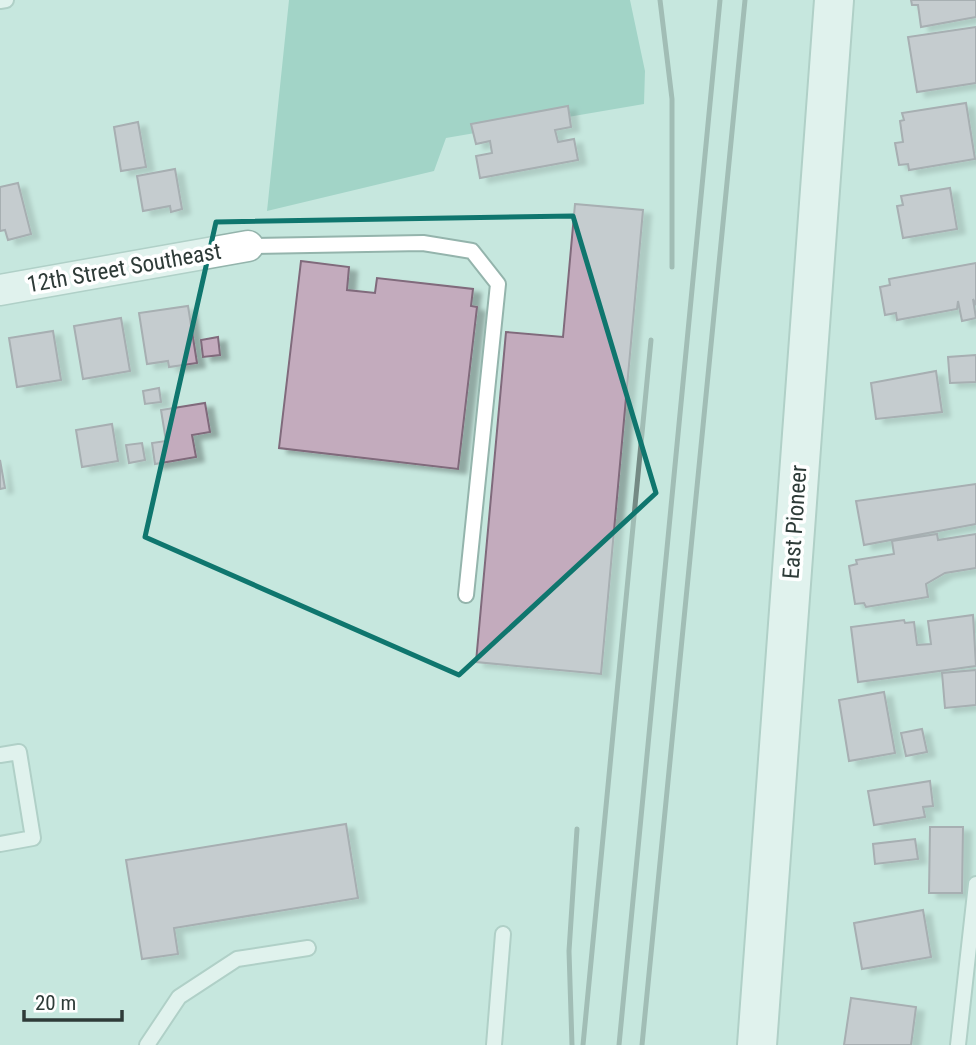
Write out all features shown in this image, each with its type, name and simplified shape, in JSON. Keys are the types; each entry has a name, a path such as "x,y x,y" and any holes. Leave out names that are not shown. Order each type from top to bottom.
{"street":[{"name":"East Pioneer","path":"757,1045 834,0"},
{"name":"12th Street Southeast","path":"0,290 248,246"}],"lane":[{"path":"0,1 6,0"},
{"path":"248,246 423,243 472,251 498,284 466,595"},
{"path":"0,755 19,752 33,838 0,844"},
{"path":"958,1045 976,884"},
{"path":"494,1045 503,934"},
{"path":"147,1045 179,998 237,959 308,948"}],"highlighted area":[{"path":"573,216 656,493 459,675 145,537 216,222"}],"green space":[{"path":"289,0 630,0 645,71 644,104 446,138 434,171 267,211"}],"building":[{"path":"911,0 976,0 976,17 921,27 918,5 912,5"},
{"path":"976,27 976,83 917,92 908,37"},
{"path":"966,103 975,159 909,170 908,164 899,165 895,143 903,142 900,121 904,120 902,113"},
{"path":"568,106 571,127 555,130 558,142 574,139 578,160 480,178 476,156 492,153 490,141 476,144 471,124"},
{"path":"138,122 146,167 121,171 114,127"},
{"path":"175,169 182,209 171,212 170,206 143,211 137,176"},
{"path":"18,183 31,234 8,240 5,230 0,231 0,187"},
{"path":"950,188 957,229 903,238 897,206 903,205 901,196"},
{"path":"575,204 643,210 601,674 476,662 506,332 563,337"},
{"path":"301,261 349,267 347,290 375,293 377,278 473,289 471,306 477,307 458,469 279,448"},
{"path":"976,263 976,305 973,299 976,318 962,321 958,301 957,309 897,320 896,313 885,315 880,287 890,285 889,279"},
{"path":"188,306 197,363 169,367 168,361 147,364 139,313"},
{"path":"121,318 130,371 83,379 74,326"},
{"path":"53,331 61,380 17,387 9,338"},
{"path":"218,337 220,355 203,357 201,340"},
{"path":"976,355 976,382 950,383 948,357"},
{"path":"936,371 942,412 876,419 871,383"},
{"path":"159,388 161,402 145,404 143,391"},
{"path":"205,403 210,432 192,435 196,457 155,464 152,443 166,441 161,410"},
{"path":"112,424 118,461 82,467 76,430"},
{"path":"142,443 145,460 129,463 126,445"},
{"path":"0,460 5,488 0,489"},
{"path":"976,484 976,524 864,545 856,501"},
{"path":"937,534 938,540 976,534 976,568 945,573 926,584 928,597 866,607 864,603 855,604 849,566 857,564 856,560 894,554 892,541"},
{"path":"973,615 976,666 858,682 851,627 904,620 905,623 914,622 917,645 931,644 928,621"},
{"path":"976,670 976,705 945,708 942,673"},
{"path":"884,692 895,753 849,761 839,700"},
{"path":"922,729 927,752 906,756 901,733"},
{"path":"930,781 933,806 923,807 925,817 874,825 868,791"},
{"path":"346,824 358,898 174,928 178,954 142,959 126,860"},
{"path":"930,827 963,827 962,893 929,893"},
{"path":"915,839 918,859 875,864 873,844"},
{"path":"923,910 931,957 862,969 854,923"},
{"path":"851,998 916,1007 911,1045 844,1045"}],"railway":[{"path":"660,0 672,99 672,267"},
{"path":"619,1045 720,0"},
{"path":"642,1045 745,0"},
{"path":"583,1045 651,340"},
{"path":"572,1045 569,951 577,829"}]}
